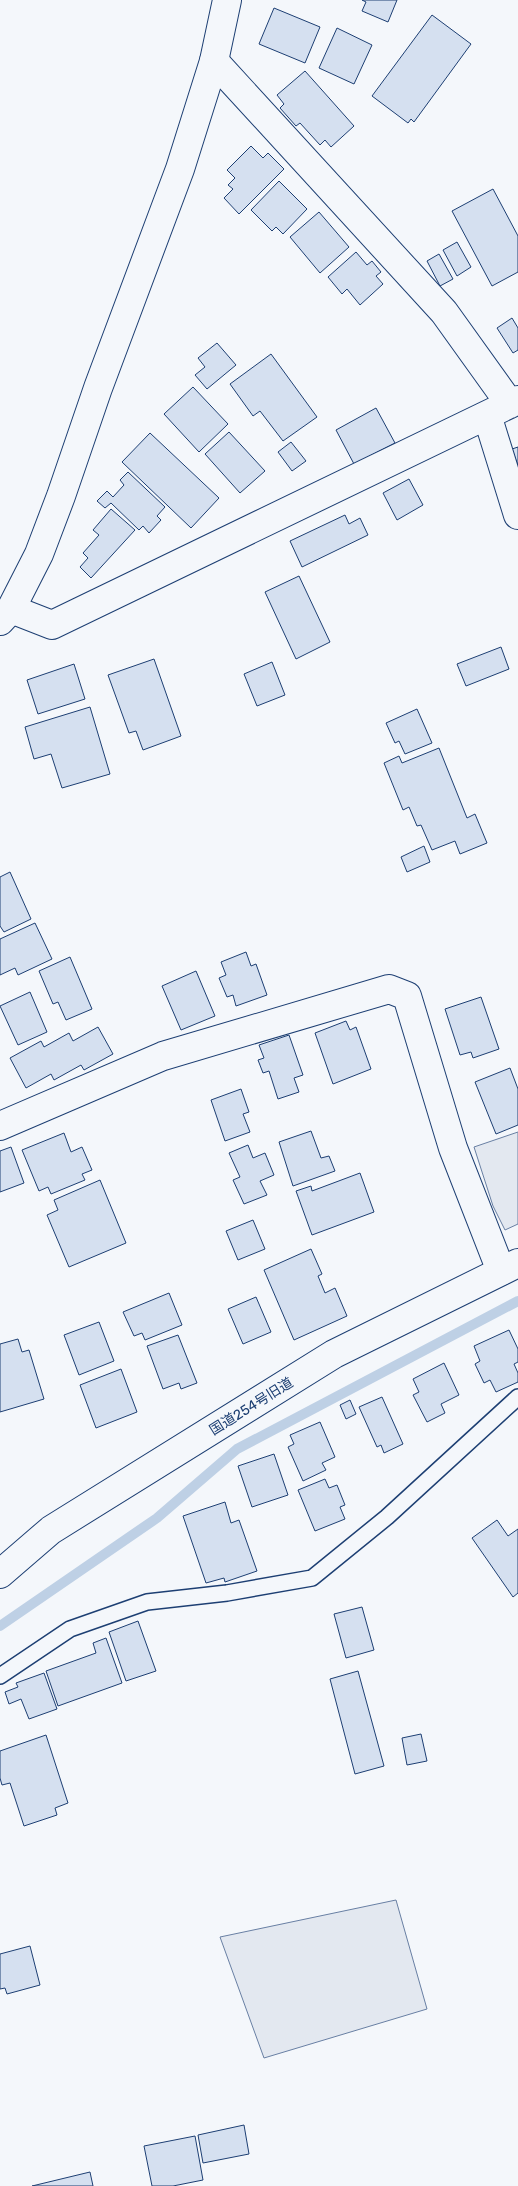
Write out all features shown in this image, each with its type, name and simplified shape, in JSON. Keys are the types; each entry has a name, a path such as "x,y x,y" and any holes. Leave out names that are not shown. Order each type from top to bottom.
{"street":[{"path":"227,0 214,61 180,169 98,388 62,496 39,554 5,615 52,625 505,406"},
{"path":"214,61 444,312 505,406 518,515"},
{"path":"0,1123 162,1056 389,989 407,996 453,1148 509,1267"},
{"name":"国道254号旧道","path":"0,1574 50,1530 334,1354 509,1267"}],"lane":[{"path":"0,1676 70,1629 147,1602 227,1593 312,1578 387,1517 518,1397"}],"shaded area":[{"path":"518,1132 518,1224 505,1230 493,1206 474,1147"},
{"path":"396,1900 427,2009 264,2058 220,1937"}],"building":[{"path":"362,0 397,0 388,22 362,11 366,2"},
{"path":"274,8 320,27 305,63 259,44"},
{"path":"432,15 471,44 414,122 411,119 408,123 372,96"},
{"path":"337,28 372,45 354,84 319,68"},
{"path":"305,71 354,126 331,147 325,140 320,145 300,123 296,126 280,108 284,104 277,95"},
{"path":"251,146 263,158 268,153 284,169 239,214 224,198 233,189 228,185 235,178 227,170"},
{"path":"279,181 307,209 283,234 276,227 272,231 251,210"},
{"path":"493,189 518,236 518,272 492,286 452,211"},
{"path":"319,212 349,247 320,273 290,237"},
{"path":"457,242 471,267 457,276 443,250"},
{"path":"356,252 367,265 372,261 381,272 376,276 383,284 360,305 347,289 342,294 328,277"},
{"path":"439,254 453,279 440,286 427,261"},
{"path":"512,318 518,328 518,350 513,353 497,328"},
{"path":"217,343 236,365 207,389 195,375 205,367 198,358"},
{"path":"271,354 317,417 283,441 260,411 253,416 230,384"},
{"path":"193,387 228,424 199,452 164,414"},
{"path":"376,408 395,443 354,464 336,430"},
{"path":"229,432 265,471 240,493 205,454"},
{"path":"150,433 219,498 191,528 122,462"},
{"path":"291,442 306,461 292,471 278,452"},
{"path":"518,447 518,466 512,449"},
{"path":"128,472 165,507 157,516 161,520 149,533 143,526 139,530 111,503 105,508 97,501 107,491 113,497 124,485 120,480"},
{"path":"409,479 423,505 397,520 383,493"},
{"path":"111,509 135,530 91,578 80,567 88,558 83,553 99,535 93,530"},
{"path":"345,515 349,524 360,518 368,535 302,567 290,541"},
{"path":"299,576 330,642 296,659 265,592"},
{"path":"501,647 509,669 466,686 457,664"},
{"path":"154,659 181,736 143,750 136,731 129,733 108,675"},
{"path":"272,662 285,695 257,706 244,674"},
{"path":"74,664 85,699 38,714 27,680"},
{"path":"90,707 110,774 62,788 51,754 34,759 25,727"},
{"path":"417,709 432,743 405,754 399,741 395,743 386,723"},
{"path":"439,748 467,818 475,814 487,843 460,854 455,841 432,850 421,825 417,826 409,807 403,810 384,763 399,756 402,763"},
{"path":"424,846 430,862 407,872 401,857"},
{"path":"10,872 31,919 4,932 0,926 0,877"},
{"path":"35,923 52,959 18,975 15,968 0,975 0,939"},
{"path":"246,952 251,966 256,964 267,995 236,1006 233,995 227,997 219,978 226,975 221,962"},
{"path":"70,957 92,1009 66,1020 58,1002 53,1004 39,971"},
{"path":"196,971 215,1016 181,1030 162,986"},
{"path":"30,992 47,1032 18,1045 0,1006"},
{"path":"481,997 499,1049 473,1058 471,1052 460,1055 445,1009"},
{"path":"346,1021 350,1030 356,1027 371,1069 333,1084 315,1033"},
{"path":"98,1027 113,1054 84,1070 81,1065 54,1080 51,1074 26,1088 10,1058 41,1041 44,1047 69,1033 73,1041"},
{"path":"289,1035 303,1075 294,1078 299,1092 278,1099 269,1071 263,1073 258,1060 264,1058 259,1045"},
{"path":"510,1068 518,1089 518,1125 496,1134 475,1082"},
{"path":"241,1089 249,1112 243,1114 250,1132 225,1141 211,1100"},
{"path":"311,1131 321,1158 329,1156 335,1171 293,1186 279,1142"},
{"path":"64,1133 71,1152 82,1147 92,1170 82,1174 85,1180 51,1194 48,1187 39,1191 22,1150"},
{"path":"248,1145 253,1158 265,1153 274,1175 260,1181 267,1195 244,1204 233,1180 240,1177 229,1153"},
{"path":"11,1147 24,1183 0,1192 0,1151"},
{"path":"360,1173 374,1212 312,1235 296,1191 311,1186 312,1191"},
{"path":"100,1180 126,1243 69,1267 47,1215 58,1210 54,1200"},
{"path":"253,1220 265,1249 238,1260 226,1231"},
{"path":"311,1249 322,1274 318,1276 325,1293 335,1288 347,1316 294,1340 264,1270"},
{"path":"169,1293 182,1325 145,1340 142,1333 134,1336 123,1312"},
{"path":"256,1297 271,1332 243,1344 228,1309"},
{"path":"99,1322 114,1361 79,1375 64,1335"},
{"path":"509,1330 518,1349 518,1362 514,1364 518,1373 518,1382 496,1392 490,1380 484,1383 475,1364 480,1361 474,1346"},
{"path":"178,1335 197,1383 181,1389 179,1383 163,1389 147,1346"},
{"path":"18,1339 22,1352 29,1350 44,1399 0,1412 0,1344"},
{"path":"444,1363 459,1395 441,1404 445,1413 427,1422 413,1395 419,1392 413,1379"},
{"path":"121,1369 137,1412 96,1428 80,1385"},
{"path":"382,1397 403,1444 384,1453 381,1445 377,1447 359,1407"},
{"path":"350,1400 356,1414 346,1419 340,1405"},
{"path":"320,1422 335,1457 322,1463 326,1470 303,1481 288,1447 294,1444 290,1435"},
{"path":"274,1454 288,1495 252,1507 238,1466"},
{"path":"325,1479 329,1488 337,1485 345,1505 340,1507 345,1519 315,1531 298,1490"},
{"path":"225,1502 231,1523 239,1520 257,1571 225,1582 224,1578 206,1583 183,1516"},
{"path":"497,1520 508,1536 518,1529 518,1593 513,1597 472,1538"},
{"path":"362,1607 374,1650 346,1658 334,1614"},
{"path":"138,1621 156,1671 126,1681 109,1632"},
{"path":"106,1638 122,1683 58,1706 46,1671 96,1653 93,1643"},
{"path":"358,1671 384,1766 355,1774 330,1679"},
{"path":"44,1673 57,1709 29,1719 21,1699 9,1704 5,1692 18,1687 16,1683"},
{"path":"421,1734 427,1761 407,1765 402,1738"},
{"path":"46,1735 68,1803 55,1808 57,1815 24,1826 10,1783 2,1785 0,1778 0,1751"},
{"path":"30,1946 40,1985 7,1994 5,1988 0,1989 0,1954"},
{"path":"244,2125 249,2154 203,2163 198,2135"},
{"path":"195,2136 203,2180 173,2186 152,2186 144,2146"},
{"path":"90,2172 93,2186 32,2186"}],"waterway":[{"path":"0,1626 157,1518 237,1449 518,1301"}]}
